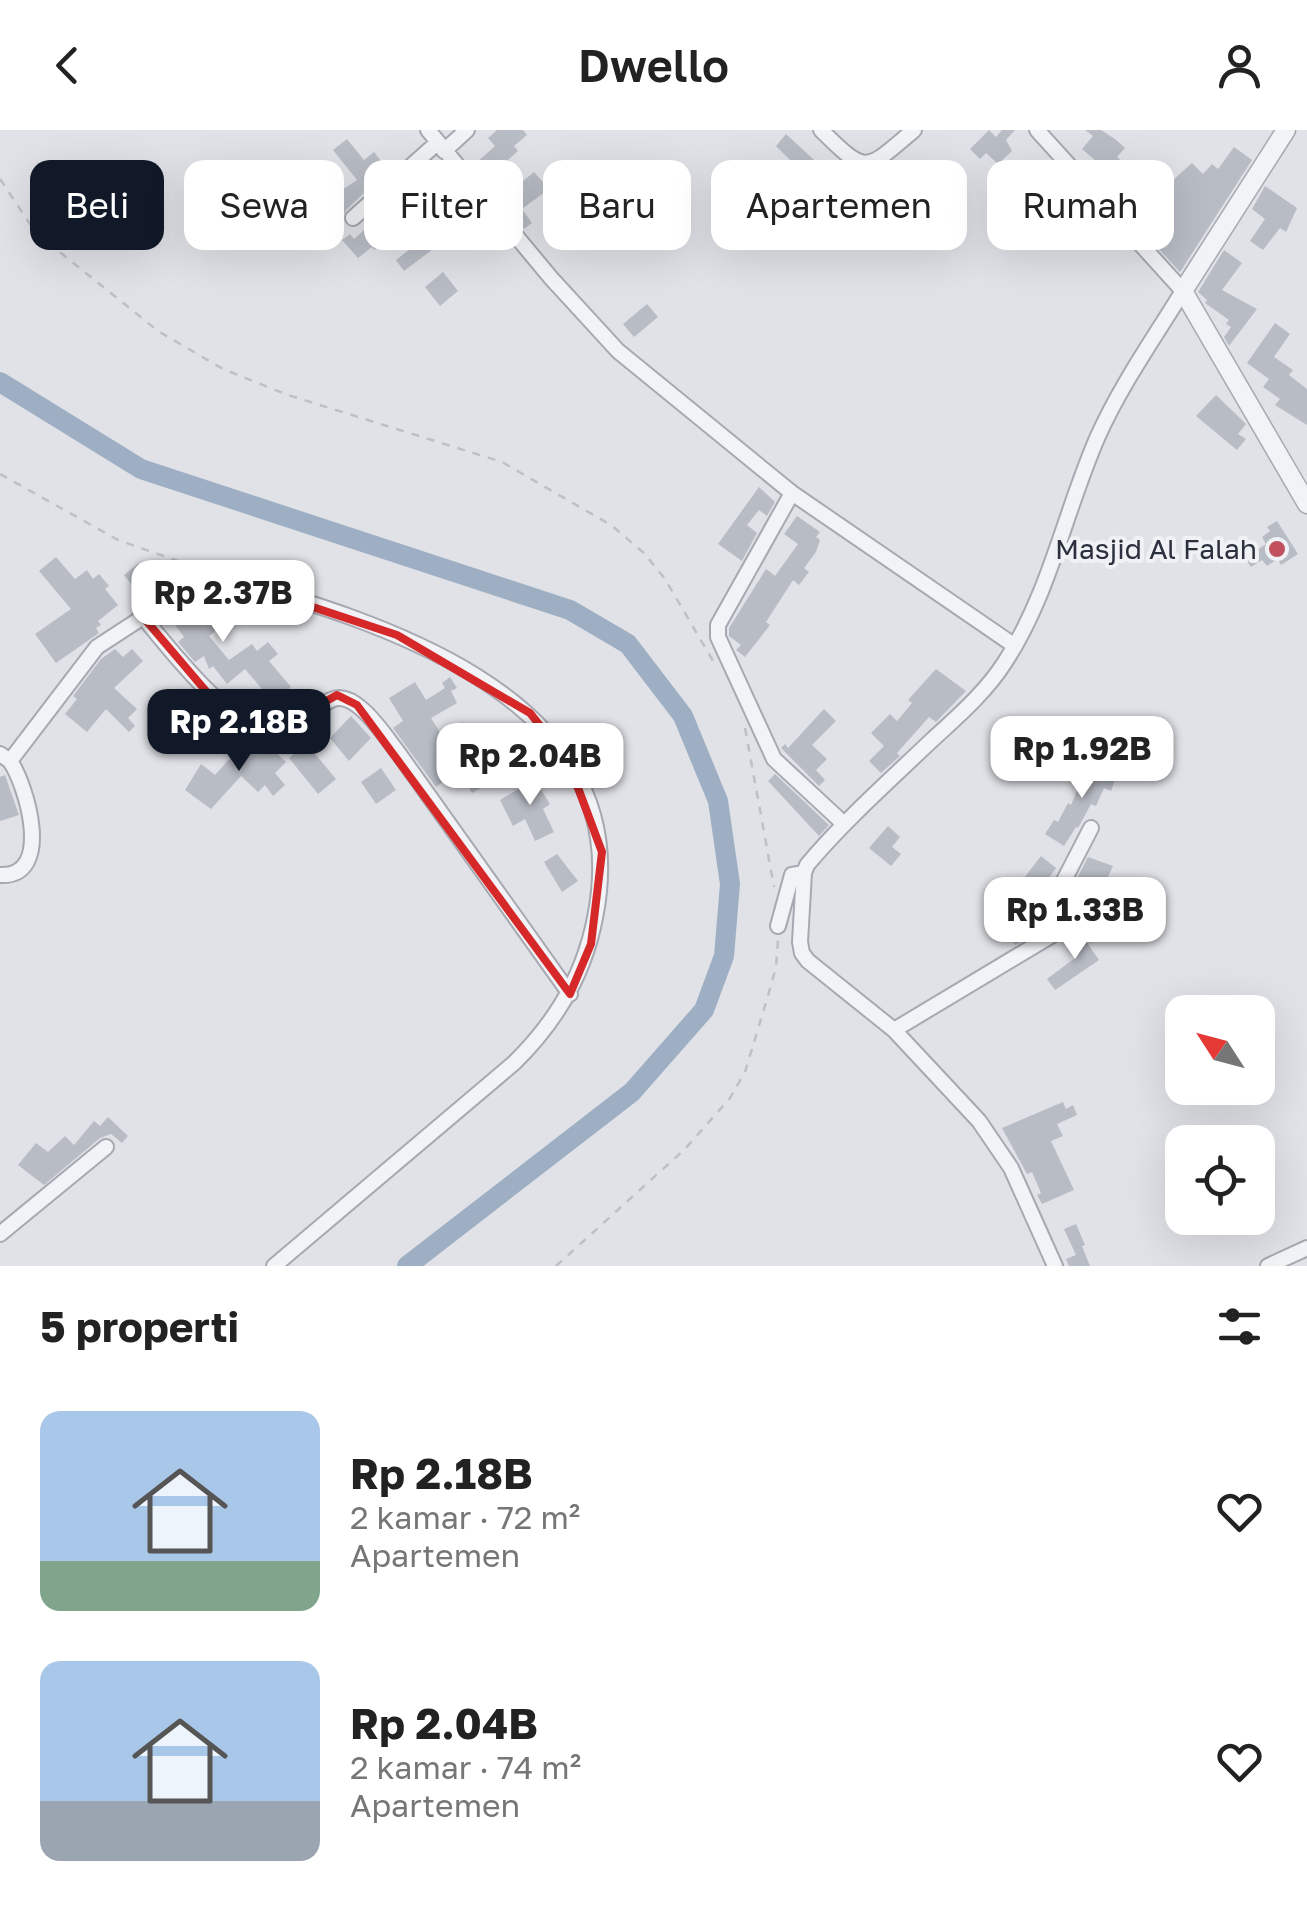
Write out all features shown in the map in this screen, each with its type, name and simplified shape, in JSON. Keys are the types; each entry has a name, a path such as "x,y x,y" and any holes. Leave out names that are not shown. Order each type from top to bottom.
{"street":[{"path":"353,218 436,141 467,130"},
{"path":"821,130 848,157 862,165 874,164 914,130"},
{"path":"1037,130 1183,291 1307,504"},
{"path":"1054,1266 1029,1202 980,1121 894,1030 802,953 804,873 843,823 1002,668 1028,624 1098,437 1183,291 1286,130"},
{"path":"436,141 618,351 792,493 1016,646"},
{"path":"792,493 718,625 718,636 774,760 843,823"},
{"path":"0,875 9,876 22,869 32,848 26,794 5,757 96,647 204,570 326,606 397,635 488,683 530,713 568,761 595,818 602,852 597,915 570,994 514,1063 274,1266"},
{"path":"143,617 211,696 265,729 284,731 338,697 357,704 397,751 570,994"},
{"path":"894,1030 1064,928 1070,918 1056,894 1090,828"},
{"path":"778,926 792,874 804,873"},
{"path":"0,1234 106,1147"},
{"path":"1268,1266 1307,1248"}],"path":[{"path":"0,180 36,233 158,331 223,369 288,394 502,462 612,525 665,578 716,666"},
{"path":"0,474 118,540 204,570"},
{"path":"744,726 760,798 774,893"},
{"path":"556,1266 685,1149 730,1098 744,1072 776,967 778,926"}],"highlighted area":[{"path":"204,571 397,635 530,713 568,761 602,852 591,944 570,994 357,705 337,695 273,731 211,697 143,617"}],"building":[{"path":"497,130 523,130 527,135 514,146 518,151 508,160 479,160 495,146 488,138"},
{"path":"989,130 996,137 1002,130 1015,130 1006,140 1012,151 1002,160 994,160 986,153 980,159 970,149"},
{"path":"1085,130 1101,130 1115,139 1125,148 1117,157 1120,160 1095,160 1082,149 1093,136"},
{"path":"786,134 814,160 790,160 776,146"},
{"path":"347,139 364,160 364,193 344,215 344,189 357,180 333,150"},
{"path":"1234,147 1252,160 1180,272 1160,250 1174,250 1174,179 1192,163 1203,174 1212,164 1218,169"},
{"path":"374,152 380,160 364,160"},
{"path":"534,172 543,182 543,193 523,208 523,181"},
{"path":"1265,186 1297,208 1286,232 1280,228 1263,250 1250,241 1265,219 1252,209"},
{"path":"523,210 532,223 523,228"},
{"path":"364,230 364,250 368,250 358,258 344,242 350,234 354,239"},
{"path":"409,250 432,250 404,271 396,260"},
{"path":"1224,250 1242,263 1222,290 1257,309 1229,346 1224,337 1231,327 1226,324 1229,320 1205,303 1207,300 1198,292"},
{"path":"443,272 458,291 440,306 425,287"},
{"path":"647,304 658,317 634,337 623,324"},
{"path":"1275,323 1290,334 1274,357 1293,370 1289,375 1307,389 1307,425 1275,405 1280,399 1263,387 1269,379 1247,363"},
{"path":"1216,395 1246,424 1238,434 1246,439 1237,450 1196,416"},
{"path":"759,487 775,502 767,516 759,510 747,525 757,533 742,561 718,544"},
{"path":"797,516 820,532 816,552 804,568 809,572 799,585 793,580 766,622 770,625 745,657 736,650 741,645 729,636 729,628 766,569 775,576 798,544 784,534"},
{"name":"Masjid Al Falah","path":"1277,521 1298,554 1281,565 1278,559 1267,566 1262,560 1251,567 1245,558 1266,544 1262,537 1270,531 1267,527"},
{"path":"56,557 75,579 87,570 93,579 99,574 118,605 98,621 99,633 56,663 35,634 71,609 39,571"},
{"path":"139,563 161,590 146,602 124,575"},
{"path":"199,588 214,609 220,604 230,619 209,636 229,660 252,644 257,651 268,642 278,654 269,661 291,687 273,702 245,669 227,684 213,666 209,669 204,656 195,662 178,642 184,637 166,613"},
{"path":"115,649 123,657 132,649 143,661 114,688 137,709 128,718 135,726 129,732 106,709 87,732 65,714 77,699 73,696 101,659"},
{"path":"936,669 966,691 936,722 929,717 897,753 900,756 881,773 869,761 884,746 871,733 890,714 897,721 912,703 908,700"},
{"path":"450,677 457,688 451,691 457,703 431,718 441,734 462,722 470,734 441,752 453,774 436,787 393,728 403,721 389,698 415,682 426,700 445,688 442,683"},
{"path":"179,690 215,723 220,718 228,726 202,753 175,727 171,731 155,713"},
{"path":"824,709 836,721 812,745 827,759 816,770 825,780 819,786 781,748 785,744 788,748"},
{"path":"351,716 371,738 349,761 330,738"},
{"path":"262,739 286,762 275,773 285,785 273,796 265,785 258,792 241,776 211,809 185,790 201,764 215,775 242,745 250,751"},
{"path":"306,743 336,779 318,794 289,758"},
{"path":"469,758 479,774 486,770 492,782 472,793 457,765"},
{"path":"1085,761 1117,775 1111,791 1104,788 1096,806 1091,804 1064,846 1045,834 1054,820 1058,822 1068,803 1071,805"},
{"path":"381,768 396,790 376,804 361,782"},
{"path":"544,774 549,782 540,788 550,804 543,809 554,832 535,841 525,819 513,826 500,800"},
{"path":"775,774 829,825 819,836 768,781"},
{"path":"5,775 19,815 0,821 0,777"},
{"path":"888,826 900,837 892,847 901,854 891,866 869,848"},
{"path":"557,854 578,881 562,892 544,862"},
{"path":"1041,856 1056,868 1029,905 1043,928 1015,945 1008,933 1027,921 1008,900"},
{"path":"1088,857 1113,866 1085,914 1077,910 1069,894"},
{"path":"1081,934 1099,960 1055,990 1047,979 1075,958 1065,944"},
{"path":"1063,1102 1066,1109 1073,1105 1077,1115 1057,1124 1063,1136 1051,1141 1074,1190 1042,1204 1032,1172 1027,1174 1002,1128"},
{"path":"108,1117 128,1136 122,1143 111,1134 100,1138 44,1185 18,1165 36,1143 48,1152 65,1136 74,1145 94,1121 100,1126"},
{"path":"1076,1224 1090,1266 1069,1266 1066,1259 1076,1255 1064,1229"}],"waterway":[{"path":"0,382 141,469 570,610 628,644 683,716 718,801 730,884 724,956 704,1010 632,1092 407,1266"}],"place":[{"name":"Masjid Al Falah","path":"1277,549"}]}
